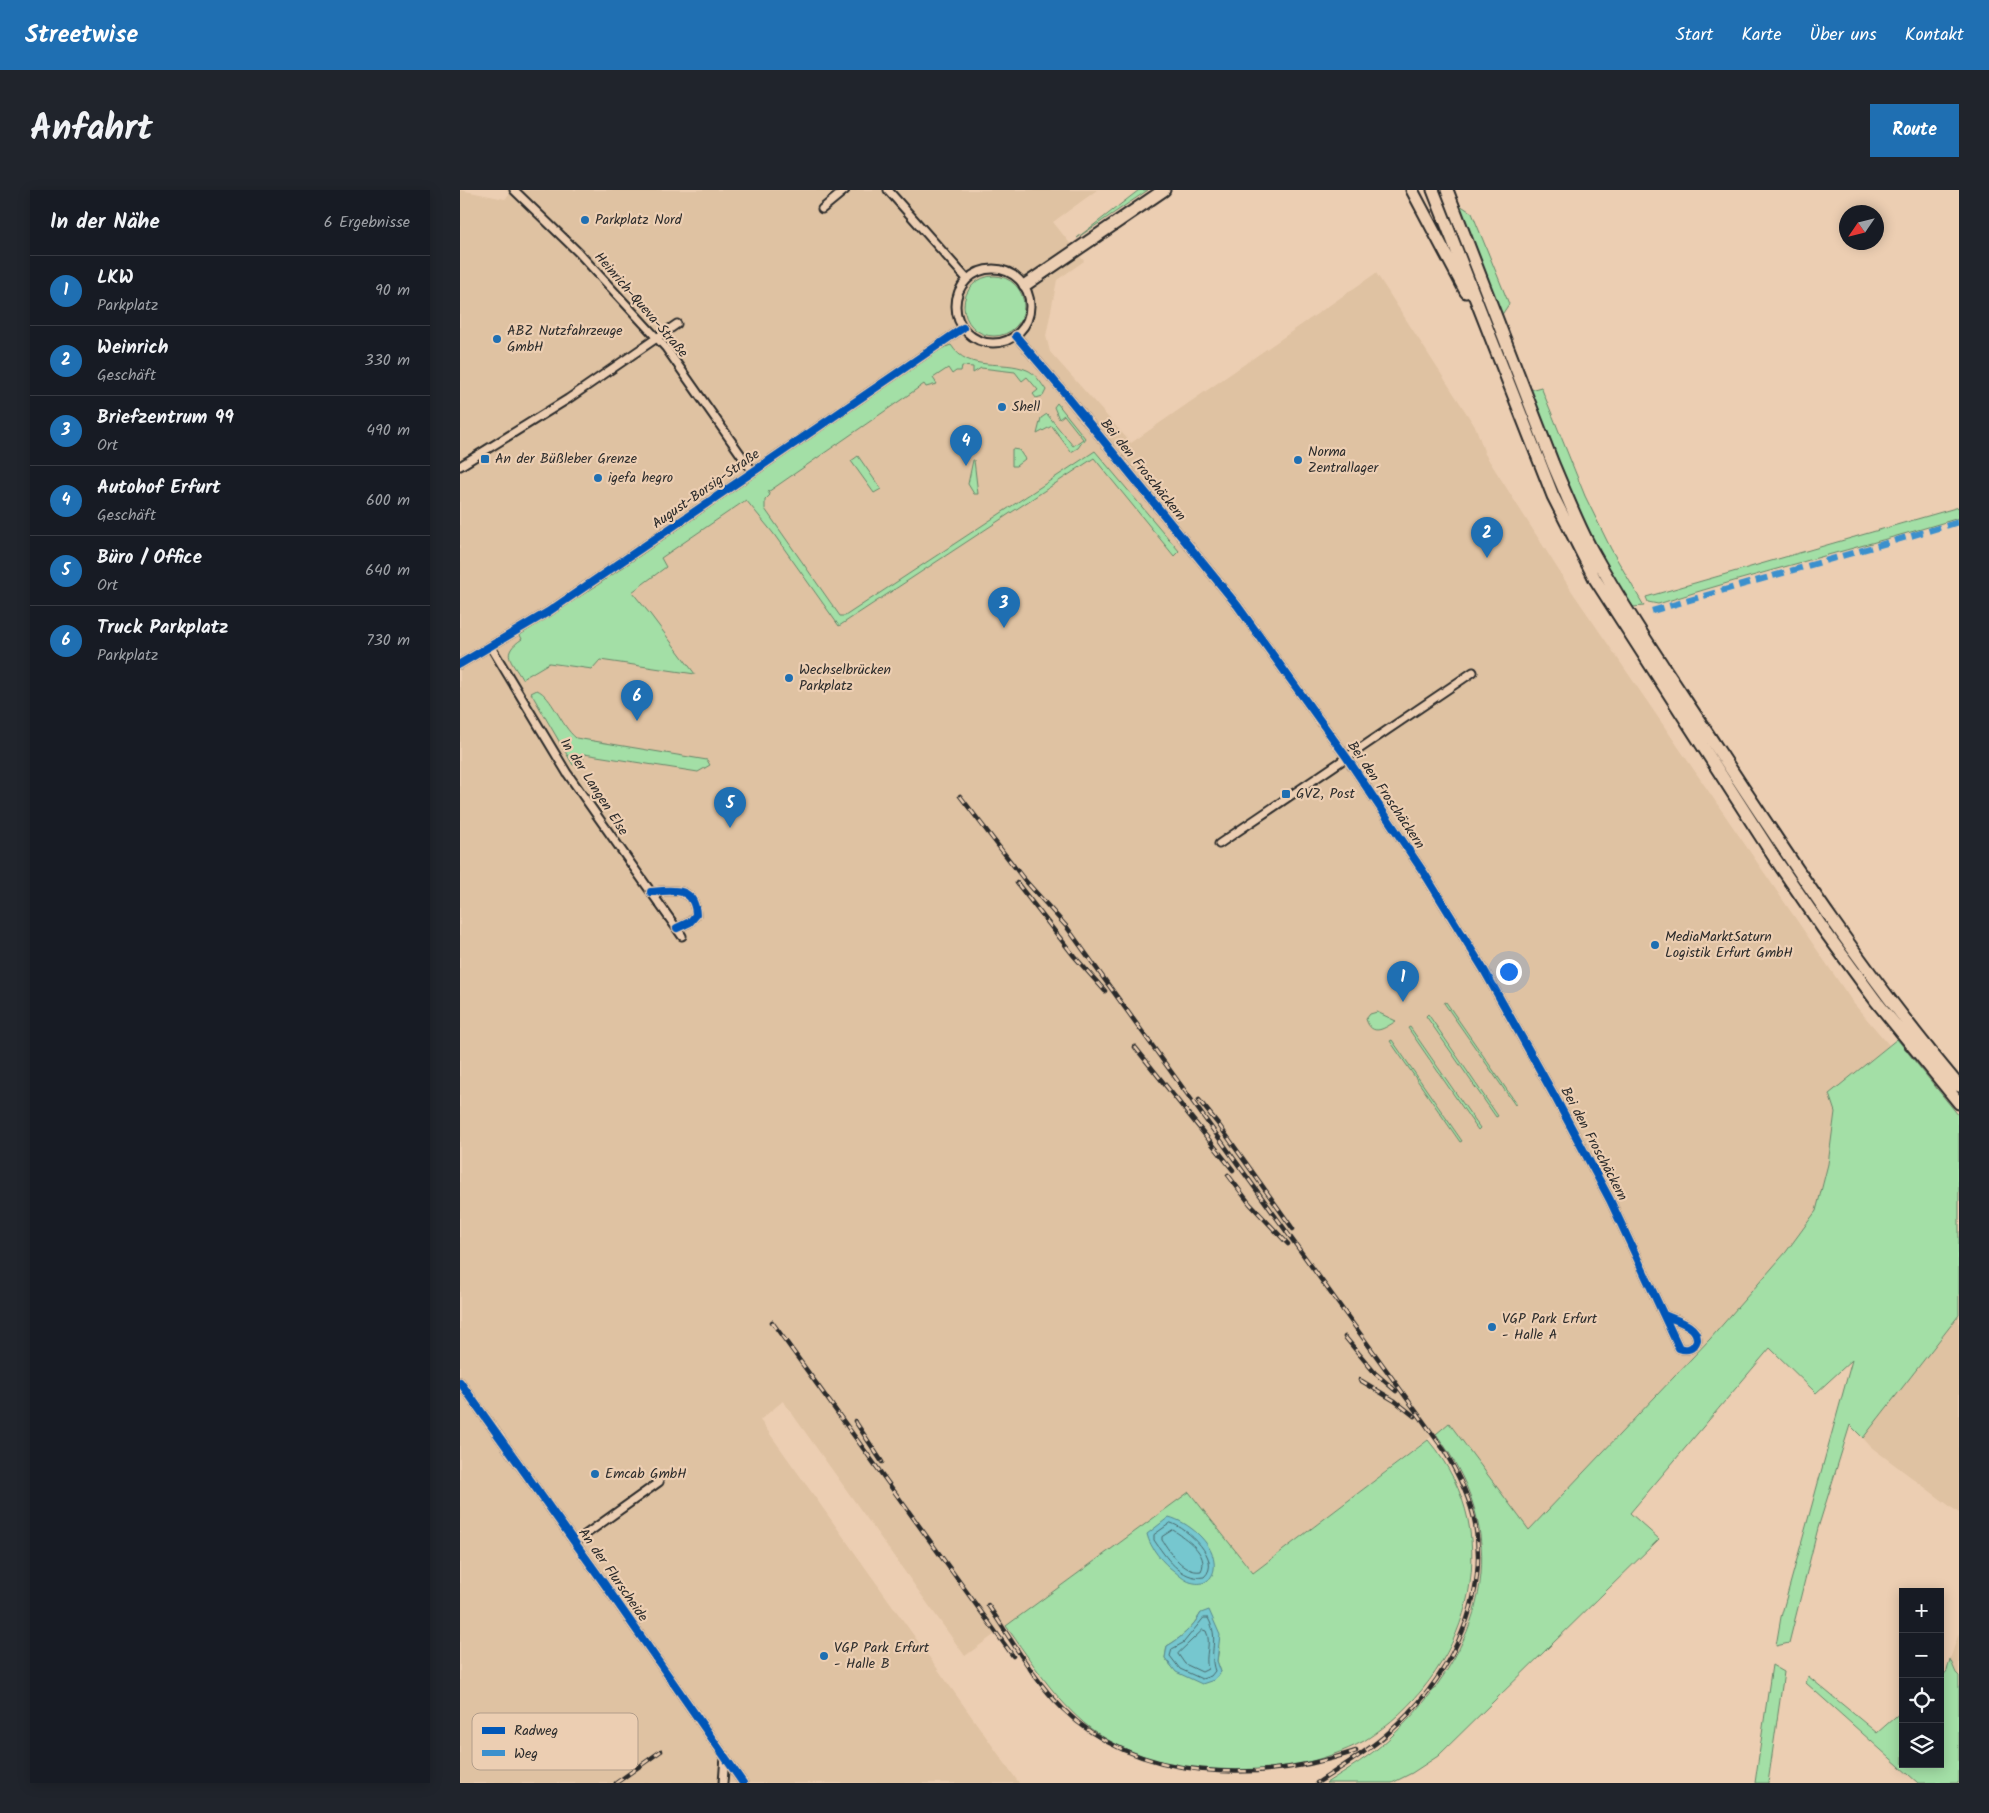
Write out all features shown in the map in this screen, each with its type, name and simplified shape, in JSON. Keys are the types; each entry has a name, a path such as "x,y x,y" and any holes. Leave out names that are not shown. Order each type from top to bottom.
{"highway":[{"path":"1025,285 1164,190"},
{"path":"1412,190 1449,258 1496,352"},
{"path":"1433,190 1553,496 1595,579 1763,841 1824,930 1876,1001 1959,1103"},
{"path":"1446,190 1556,472 1590,545 1611,584 1791,862 1883,992 1959,1086"}],"street":[{"name":"Heinrich-Queva-Straße","path":"514,190 578,252 672,356 753,472"},
{"path":"822,209 845,190"},
{"path":"888,190 967,279"},
{"path":"986,268 997,268 1013,274 1025,285 1031,306 1025,326 1016,336 1007,341 982,342 971,336 963,328 957,315 956,302 959,289 976,272 986,268"},
{"path":"460,466 522,428 677,324"},
{"name":"August-Borsig-Straße","path":"460,664 548,612 963,328"},
{"name":"Bei den Froschäckern","path":"1016,336 1063,390 1237,605 1347,758 1428,878 1503,1004 1610,1200 1679,1348 1685,1350 1691,1348 1698,1340 1696,1333 1691,1328 1664,1315"},
{"name":"In der Langen Else","path":"491,647 567,773 682,936"},
{"name":"Bei den Froschäckern","path":"1219,844 1473,672"},
{"path":"651,892 672,890 687,894 692,899 696,906 696,915 690,922 676,928"},
{"name":"An der Flurscheide","path":"460,1382 575,1542 743,1783"},
{"name":"An der Flurscheide","path":"575,1542 659,1482"},
{"path":"723,1783 725,1756"}],"shaded area":[{"path":"460,190 505,199 510,194 506,190 1097,190 1053,222 1084,261 1057,280 1046,336 1050,352 1131,443 1376,273 1476,428 1485,454 1573,593 1854,1004 1889,1045 1829,1094 1835,1112 1828,1164 1816,1211 1786,1252 1710,1339 1529,1531 1449,1423 1253,1573 1189,1493 965,1656 783,1401 760,1420 1019,1783 460,1783"},
{"path":"1959,1315 1959,1513 1871,1447 1863,1438"},
{"path":"1959,1633 1959,1676 1950,1659"}],"green space":[{"path":"1139,190 1148,190 1077,238"},
{"path":"1457,203 1472,213 1509,304 1501,316"},
{"path":"994,276 1010,281 1015,285 1019,290 1024,306 1019,322 1015,327 1010,331 994,336 978,331 973,327 969,322 964,306 969,290 973,285 978,281"},
{"path":"951,345 958,354 976,362 1007,365 1030,371 1038,378 1046,390 1043,396 1036,398 1033,394 1038,390 1027,377 1022,381 1015,372 981,368 973,373 973,367 962,366 961,371 956,371 952,374 948,368 933,378 937,384 926,387 924,384 768,492 770,495 765,500 765,509 840,616 845,616 1095,451 1179,551 1174,556 1094,458 839,626 773,533 746,500 661,558 666,567 632,592 695,674 600,660 592,669 549,663 522,679 511,662 509,653 515,644 522,639 520,635 596,586 919,363 940,349"},
{"path":"1541,387 1585,496 1611,549 1644,606 1633,607 1602,555 1575,502 1530,390"},
{"path":"1057,403 1085,438 1078,448 1071,452 1052,426 1037,434 1041,418 1047,414 1073,446 1083,439 1064,415 1059,419 1054,407"},
{"path":"1012,449 1019,450 1025,459 1016,466 1012,466"},
{"path":"858,456 881,489 874,493 851,461"},
{"path":"973,460 978,494 974,494 968,484"},
{"path":"1959,507 1959,518 1921,529 1733,581 1658,604 1648,602 1646,597"},
{"path":"537,690 547,698 576,738 707,760 710,765 698,772 584,754 583,762 573,765 531,693"},
{"path":"1446,1002 1516,1103 1515,1105 1444,1003"},
{"path":"1377,1012 1396,1021 1379,1030 1375,1030 1366,1019 1370,1014"},
{"path":"1428,1014 1498,1116 1496,1117 1426,1016"},
{"path":"1410,1027 1480,1128 1478,1130 1408,1028"},
{"path":"1897,1039 1959,1116 1959,1315 1863,1438 1850,1425 1818,1528 1789,1643 1776,1646 1781,1617 1852,1360 1816,1393 1770,1348 1630,1513 1659,1539 1438,1756 1392,1783 1326,1783 1360,1762 1384,1744 1423,1703 1448,1668 1467,1631 1478,1593 1482,1554 1476,1515 1461,1474 1436,1434 1449,1423 1529,1530 1710,1339 1786,1252 1816,1211 1828,1164 1835,1112 1829,1094"},
{"path":"1392,1040 1462,1141 1460,1142 1390,1041"},
{"path":"1428,1440 1454,1479 1468,1520 1472,1562 1466,1603 1452,1643 1429,1680 1400,1713 1364,1741 1332,1755 1298,1764 1262,1770 1225,1771 1188,1767 1153,1759 1120,1746 1090,1728 1065,1705 1044,1680 1006,1626 1189,1492 1253,1573","holes":["1201,1613 1219,1648 1217,1661 1221,1672 1174,1669 1165,1658 1167,1646 1186,1632"]},
{"path":"1950,1659 1959,1676 1959,1783 1918,1783 1901,1768 1944,1768 1944,1674 1947,1671"},
{"path":"1772,1665 1784,1672 1768,1783 1755,1783"},
{"path":"1808,1676 1877,1733 1899,1714 1899,1766 1806,1683"}],"water":[{"path":"1169,1517 1191,1528 1209,1547 1214,1562 1214,1571 1207,1581 1199,1583 1186,1580 1166,1564 1154,1550 1147,1534"},
{"path":"1209,1610 1220,1635 1217,1661 1221,1672 1214,1680 1202,1684 1176,1672 1165,1658 1167,1646 1186,1632 1201,1613"}],"railway":[{"path":"960,796 1023,878 1066,926 1444,1450 1470,1504 1475,1523 1478,1553 1476,1583 1469,1612 1459,1640 1444,1667 1408,1715 1361,1754 1317,1783"},
{"path":"1017,883 1074,956 1105,991"},
{"path":"1135,1047 1233,1170"},
{"path":"1199,1100 1293,1229"},
{"path":"1228,1175 1250,1204 1288,1244"},
{"path":"772,1322 1013,1656"},
{"path":"1345,1337 1375,1373 1396,1391"},
{"path":"1360,1380 1395,1401 1414,1416"},
{"path":"855,1421 882,1462"},
{"path":"988,1605 1032,1672 1063,1709 1093,1733 1127,1751 1164,1763 1202,1770 1241,1771 1281,1768 1319,1761 1356,1751"},
{"path":"638,1767 661,1751"},
{"path":"616,1783 634,1770"}],"marked path":[{"path":"1652,611 1959,522"}],"cycle path":[{"path":"460,664 548,612 963,328"},
{"path":"1016,336 1237,605 1347,758 1426,876 1484,970 1555,1097 1610,1200 1679,1348 1687,1349 1692,1347 1697,1340 1694,1330 1664,1315"},
{"path":"651,892 681,892 687,894 692,899 696,915 690,922 677,928"},
{"path":"460,1382 603,1582 743,1783"}],"place":[{"name":"Parkplatz Nord","path":"585,220"},
{"name":"ABZ Nutzfahrzeuge GmbH","path":"497,339"},
{"name":"Shell","path":"1002,407"},
{"name":"An der Büßleber Grenze","path":"485,459"},
{"name":"Norma Zentrallager","path":"1298,460"},
{"name":"Autohof Erfurt","path":"966,466"},
{"name":"igefa hegro","path":"598,478"},
{"name":"Weinrich","path":"1487,558"},
{"name":"Briefzentrum 99","path":"1004,628"},
{"name":"Wechselbrücken Parkplatz","path":"789,678"},
{"name":"Truck Parkplatz","path":"637,721"},
{"name":"GVZ, Post","path":"1286,794"},
{"name":"Büro / Office","path":"730,828"},
{"name":"MediaMarktSaturn Logistik Erfurt GmbH","path":"1655,945"},
{"name":"LKW","path":"1403,1002"},
{"name":"VGP Park Erfurt - Halle A","path":"1492,1327"},
{"name":"Emcab GmbH","path":"595,1474"},
{"name":"VGP Park Erfurt - Halle B","path":"824,1656"}]}
